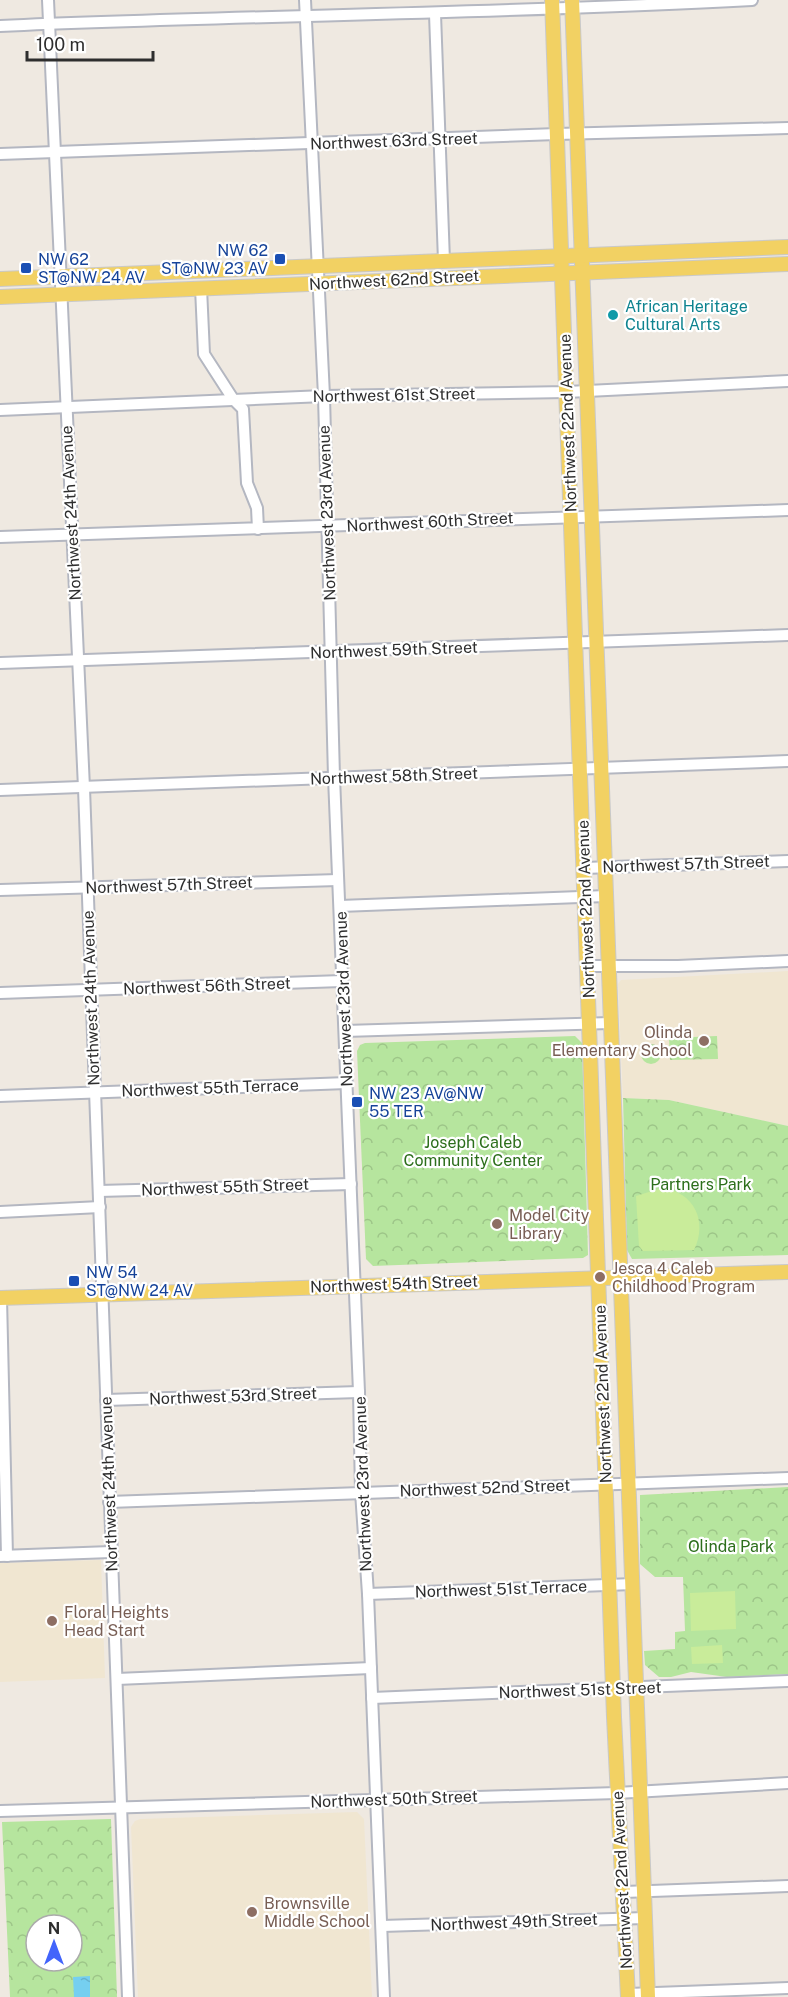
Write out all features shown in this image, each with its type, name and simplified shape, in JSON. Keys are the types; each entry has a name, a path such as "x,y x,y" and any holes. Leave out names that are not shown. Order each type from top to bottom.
{"main road":[{"name":"Northwest 22nd Avenue","path":"552,4 605,1484 617,1793 628,1996"},
{"name":"Northwest 22nd Avenue","path":"572,4 610,1023 630,1484 647,1995"},
{"name":"Northwest 62nd Street","path":"0,279 788,247"},
{"name":"Northwest 62nd Street","path":"0,297 788,264"},
{"name":"Northwest 54th Street","path":"1,1298 788,1272"}],"street":[{"name":"Northwest 24th Avenue","path":"48,0 84,788 128,1997"},
{"name":"Northwest 23rd Avenue","path":"305,0 324,396 334,777 361,1492 368,1594 384,1997"},
{"path":"0,26 435,14 552,4 617,8 752,0"},
{"path":"435,14 444,261"},
{"name":"Northwest 63rd Street","path":"0,154 788,128"},
{"path":"201,288 204,354 243,409 247,483 257,508 258,529"},
{"name":"Northwest 61st Street","path":"0,410 324,396 567,392 587,389 788,381"},
{"name":"Northwest 60th Street","path":"0,537 788,510"},
{"name":"Northwest 59th Street","path":"0,663 788,635"},
{"name":"Northwest 58th Street","path":"0,790 788,761"},
{"name":"Northwest 57th Street","path":"584,868 788,861"},
{"name":"Northwest 57th Street","path":"0,890 338,880"},
{"name":"Northwest 57th Street","path":"340,906 606,896"},
{"path":"588,966 678,966 788,961"},
{"name":"Northwest 56th Street","path":"0,993 342,981"},
{"path":"345,1031 610,1023"},
{"name":"Northwest 55th Terrace","path":"0,1096 347,1083"},
{"name":"Northwest 55th Street","path":"99,1191 351,1184"},
{"path":"0,1212 100,1207"},
{"path":"1,1298 4,1556 111,1552"},
{"name":"Northwest 53rd Street","path":"106,1400 359,1392"},
{"name":"Northwest 52nd Street","path":"109,1502 788,1478"},
{"name":"Northwest 51st Terrace","path":"368,1594 633,1584"},
{"path":"117,1679 371,1668"},
{"name":"Northwest 51st Street","path":"372,1698 788,1681"},
{"name":"Northwest 50th Street","path":"0,1811 617,1793 788,1783"},
{"path":"624,1892 788,1886"},
{"name":"Northwest 49th Street","path":"382,1926 645,1918"},
{"path":"628,1996 788,1988"}],"shaded area":[{"name":"Olinda Elementary School","path":"788,971 788,1126 669,1100 623,1098 618,984 621,980"},
{"name":"Floral Heights Head Start","path":"101,1560 105,1678 0,1682 0,1563"},
{"name":"Brownsville Middle School","path":"357,1812 364,1819 372,1997 138,1997 131,1827 135,1821"}],"green space":[{"name":"Joseph Caleb Community Center","path":"575,1036 582,1043 588,1255 583,1258 373,1266 366,1259 357,1051 360,1045"},
{"path":"717,1036 718,1059 670,1060 669,1038"},
{"path":"651,1044 658,1047 661,1054 658,1061 651,1064 644,1061 641,1054 644,1047"},
{"name":"Partners Park","path":"623,1098 669,1100 788,1126 788,1255 632,1259 627,1250"},
{"path":"662,1188 682,1195 695,1210 699,1229 694,1250 643,1251 639,1246 636,1196"},
{"name":"Olinda Park","path":"788,1487 788,1674 727,1677 691,1672 671,1677 659,1677 645,1665 644,1651 675,1649 675,1632 685,1631 683,1577 655,1577 640,1564 640,1495"},
{"path":"735,1591 736,1629 691,1631 690,1593"},
{"path":"722,1645 723,1663 692,1664 691,1647"},
{"path":"111,1819 117,1997 10,1997 2,1822"}],"water":[{"path":"90,1976 90,1997 74,1997 73,1977"}],"place":[{"name":"NW 62 ST@NW 23 AV","path":"280,259"},
{"name":"NW 62 ST@NW 24 AV","path":"26,268"},
{"name":"African Heritage Cultural Arts","path":"613,315"},
{"name":"Olinda Elementary School","path":"704,1041"},
{"name":"NW 23 AV@NW 55 TER","path":"357,1102"},
{"name":"Model City Library","path":"497,1224"},
{"name":"Jesca 4 Caleb Childhood Program","path":"600,1277"},
{"name":"NW 54 ST@NW 24 AV","path":"74,1281"},
{"name":"Floral Heights Head Start","path":"52,1621"},
{"name":"Brownsville Middle School","path":"252,1912"}]}
